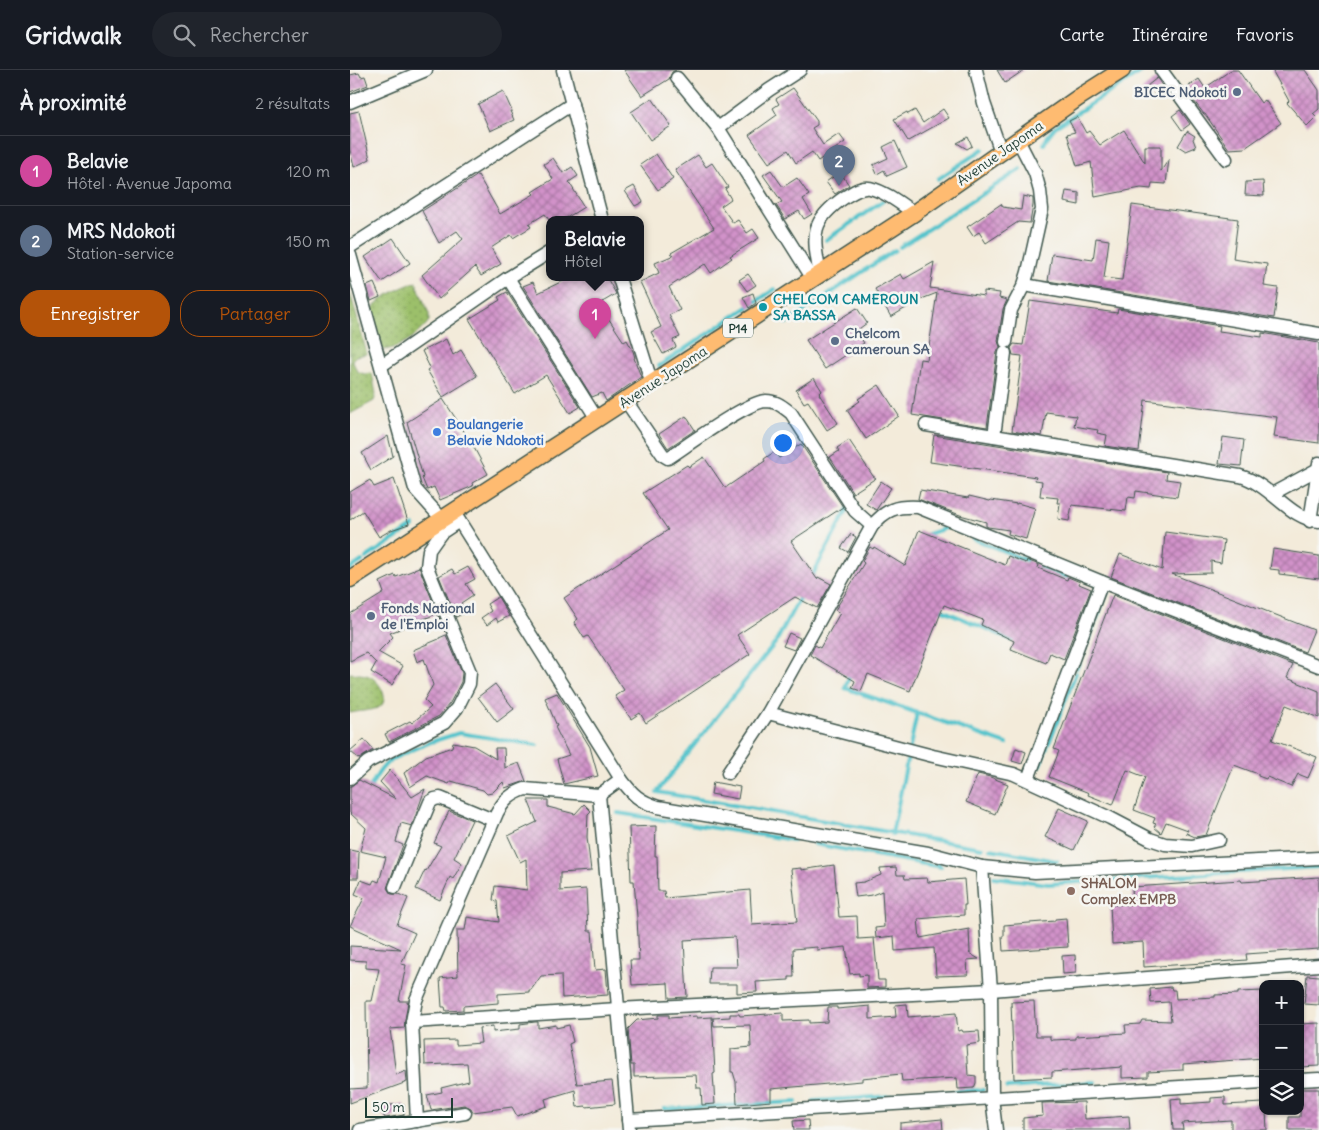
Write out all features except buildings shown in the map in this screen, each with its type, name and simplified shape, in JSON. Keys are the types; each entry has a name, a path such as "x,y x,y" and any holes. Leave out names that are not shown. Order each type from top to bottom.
{"main road":[{"name":"Avenue Japoma","path":"350,579 451,517 597,419 817,277 914,213 1078,98 1122,70"}],"street":[{"path":"350,102 426,70"},
{"path":"718,128 769,90 800,70"},
{"path":"976,70 984,103 1001,152"},
{"path":"1161,70 1226,159"},
{"path":"566,71 572,104 600,216"},
{"path":"677,78 718,128 817,277"},
{"path":"350,247 572,104"},
{"path":"994,436 1011,310 1024,285 1042,209 1040,190 1035,173 1018,140"},
{"path":"817,277 815,233 822,215 846,196 858,189 868,188 897,202 914,213"},
{"path":"382,365 508,278 546,254"},
{"path":"350,255 415,489 451,517 621,779 632,794 644,802 658,807 928,853 982,867 1035,872 1319,858"},
{"path":"508,278 597,419"},
{"path":"621,281 652,384"},
{"path":"1024,285 1038,289 1319,334"},
{"path":"626,401 663,455 668,458 749,405 768,401 779,404 790,413 855,511 872,526"},
{"path":"926,425 1240,476 1258,483 1301,517 1314,521 1318,466"},
{"path":"1272,494 1318,466"},
{"path":"728,773 768,713 872,526 890,509 904,506 918,507 1102,582 1319,666"},
{"path":"350,778 368,762 444,723 457,708 469,684 470,672 426,567 429,550 451,517"},
{"path":"1028,779 1102,582"},
{"path":"768,713 933,756 1014,774 1165,844 1192,846 1219,840"},
{"path":"417,1121 412,1022 416,1000 422,982 493,820 504,801 514,793 525,789 599,795 621,779"},
{"path":"599,795 629,1125 992,1098 1259,1082"},
{"path":"395,887 430,802 440,798 493,820"},
{"path":"982,867 991,990 992,1098 996,1130"},
{"path":"412,1022 618,1009 991,990 1319,965"},
{"path":"1304,1080 1319,1079"},
{"path":"360,1130 465,1113"}],"green space":[{"path":"416,282 429,314 429,321 409,340 384,350 380,346 372,309 376,304 398,289"},
{"path":"350,292 367,354 356,356 352,360 357,371 364,374 372,373 376,394 374,401 350,414"},
{"path":"350,673 367,675 377,682 383,691 384,701 382,705 375,709 350,713"}],"waterway":[{"path":"1044,144 1055,127 1144,70"},
{"path":"938,179 983,149"},
{"path":"900,247 1021,169"},
{"path":"826,240 883,201"},
{"path":"871,266 895,250"},
{"path":"786,323 868,268"},
{"path":"659,366 775,289"},
{"path":"811,578 849,507"},
{"path":"366,558 414,526"},
{"path":"928,534 946,528"},
{"path":"973,539 1026,560"},
{"path":"350,569 362,561"},
{"path":"1040,566 1067,577"},
{"path":"1077,668 1108,590"},
{"path":"801,595 776,642 657,792 982,848"},
{"path":"938,608 1012,640"},
{"path":"1049,743 1076,673"},
{"path":"850,674 845,688 1007,744"},
{"path":"892,834 917,713"},
{"path":"369,790 381,769 392,759 431,742 459,733 537,745"},
{"path":"1039,767 1047,747"},
{"path":"618,813 793,840"},
{"path":"814,844 941,867 933,858"},
{"path":"990,849 1057,861"},
{"path":"994,877 1048,884 1319,867"},
{"path":"1007,1088 1095,1082"},
{"path":"814,1101 983,1090"},
{"path":"664,1109 796,1102"}],"place":[{"name":"BICEC Ndokoti","path":"1237,92"},
{"name":"MRS Ndokoti","path":"839,186"},
{"name":"CHELCOM CAMEROUN SA BASSA","path":"763,307"},
{"name":"Belavie","path":"595,339"},
{"name":"Chelcom cameroun SA","path":"835,341"},
{"name":"Boulangerie Belavie Ndokoti","path":"437,432"},
{"name":"Fonds National de l'Emploi","path":"371,616"},
{"name":"SHALOM Complex EMPB","path":"1071,891"}]}
